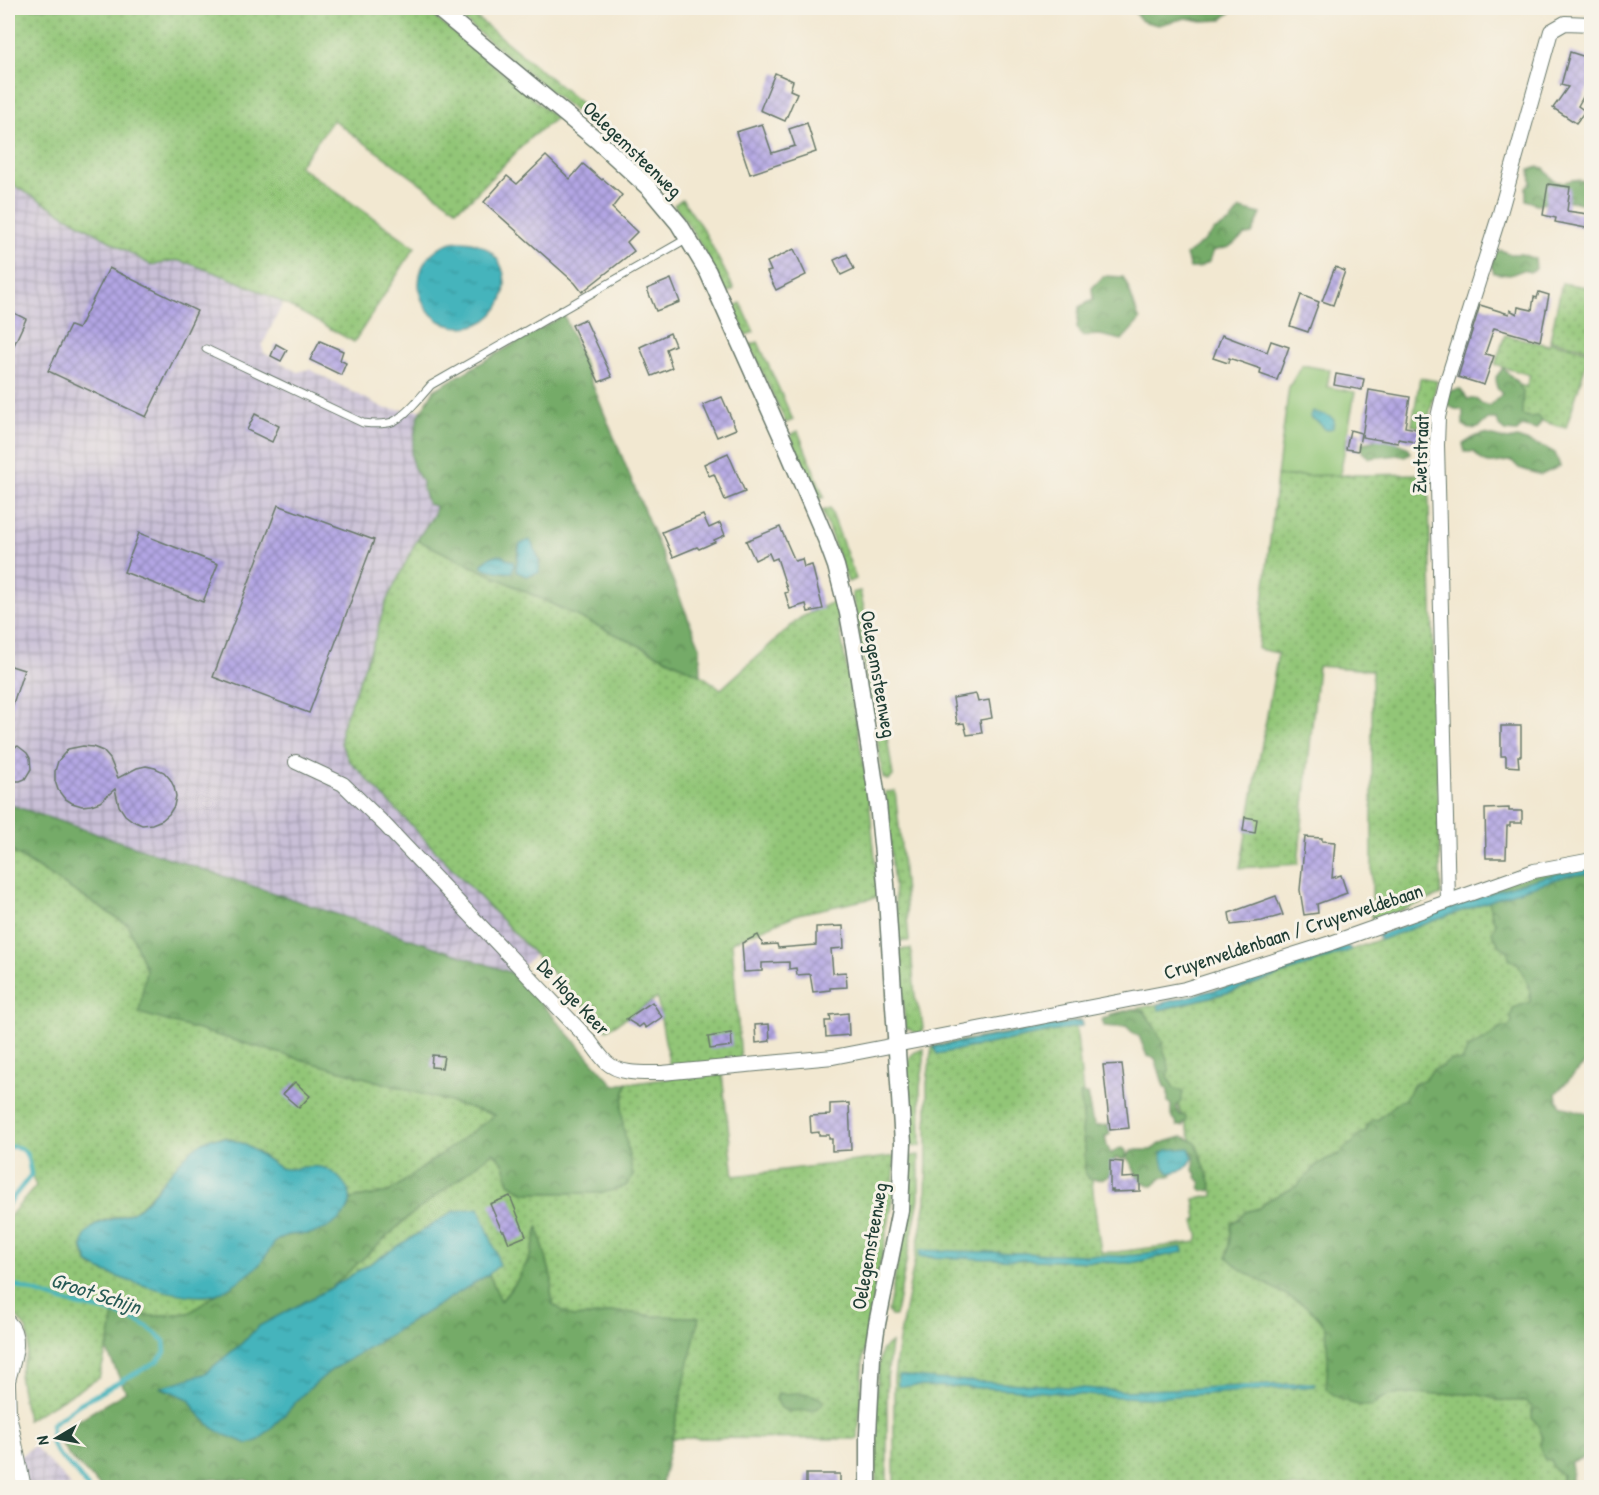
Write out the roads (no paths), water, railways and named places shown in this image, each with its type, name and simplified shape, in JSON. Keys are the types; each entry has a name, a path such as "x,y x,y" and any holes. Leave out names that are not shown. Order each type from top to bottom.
{"street":[{"name":"Oelegemsteenweg","path":"437,8 598,141 649,188 679,224 708,272 786,446 826,539 842,588 854,646 877,793 886,884 903,1143 900,1210 872,1357 868,1488"},
{"name":"Zwetstraat","path":"1448,901 1438,417 1446,384 1500,213 1551,31 1565,23 1592,24"},
{"name":"De Hoge Keer","path":"296,762 343,784 385,825 613,1067 634,1072 662,1073 833,1057 897,1045"},
{"name":"Cruyenveldenbaan / Cruyenveldebaan","path":"897,1045 1185,989 1331,943 1534,871 1592,860"},
{"path":"8,1322 16,1339 16,1352 8,1383 8,1412 10,1431 24,1488"}],"lane":[{"path":"206,349 363,423 393,422 404,414 431,385 688,238"}],"water":[{"path":"462,241 478,245 492,254 501,268 505,284 501,300 492,314 478,323 462,327 446,323 432,314 423,300 419,284 423,268 432,254 446,245"},
{"path":"1313,411 1332,418 1333,428 1326,430 1310,417"},
{"path":"530,540 539,560 539,573 526,576 517,572 516,569 520,544"},
{"path":"499,555 513,561 512,572 496,571 481,566 488,558"},
{"path":"1591,868 1591,873 1566,876 1515,892 1380,940 1378,935 1510,887 1564,872"},
{"path":"1346,946 1351,950 1234,991 1159,1010 1158,1004 1233,985"},
{"path":"1082,1021 1082,1026 937,1054 934,1047"},
{"path":"211,1138 226,1138 244,1144 280,1168 315,1166 329,1170 340,1178 348,1190 349,1206 339,1220 324,1229 280,1238 255,1269 232,1286 216,1294 188,1295 152,1288 89,1264 83,1249 83,1242 91,1228 139,1208 190,1151"},
{"path":"1189,1148 1193,1158 1188,1165 1181,1171 1169,1173 1164,1167 1161,1153 1167,1150"},
{"path":"479,1208 499,1265 489,1274 330,1371 302,1395 259,1440 248,1444 225,1435 213,1428 196,1411 189,1399 161,1387 204,1374 259,1326 331,1288 454,1211"},
{"path":"1182,1247 1183,1252 1132,1263 919,1257 920,1250 1120,1256"},
{"path":"898,1375 1124,1391 1315,1383 1315,1386 1150,1398 994,1388 898,1386"}],"waterway":[{"name":"Groot Schijn","path":"8,1147 24,1150 31,1175 8,1204"},
{"name":"Groot Schijn","path":"8,1283 70,1303 132,1319 164,1341 165,1352 158,1361 79,1404 52,1424 51,1441 56,1452 88,1488"}]}
